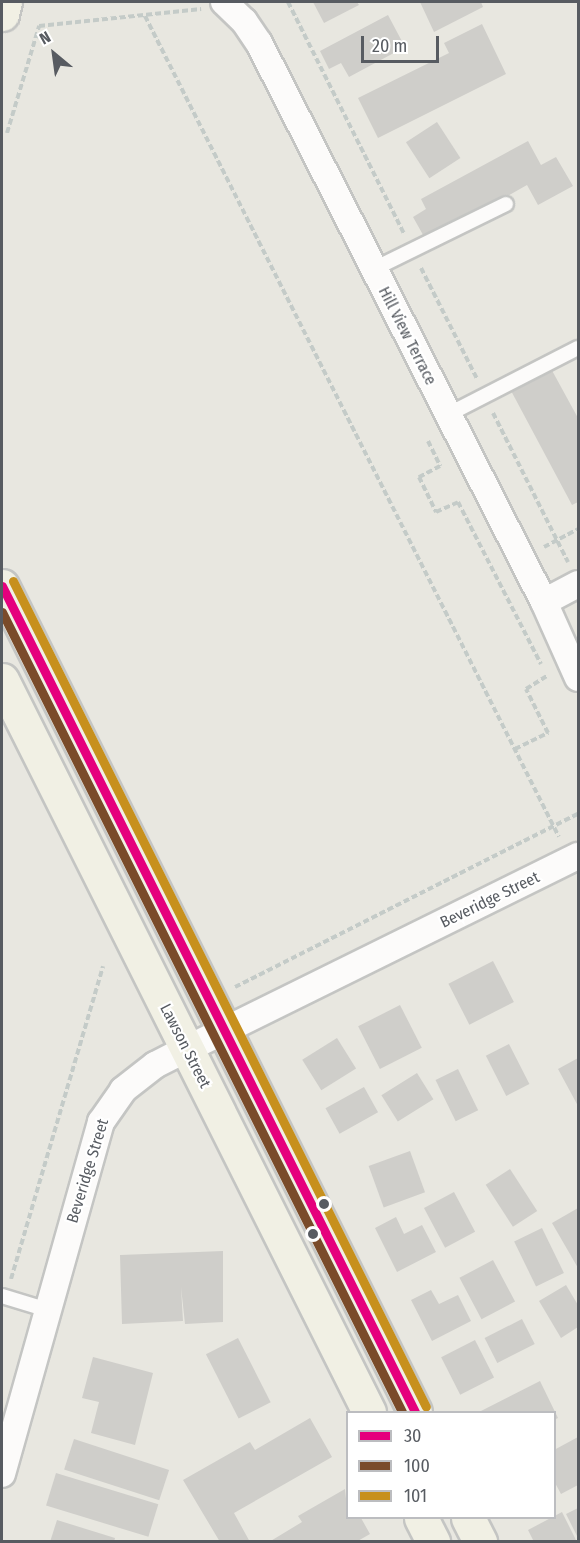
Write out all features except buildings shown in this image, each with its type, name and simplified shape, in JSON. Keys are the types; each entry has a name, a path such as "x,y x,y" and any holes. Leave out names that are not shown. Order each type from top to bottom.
{"main road":[{"path":"2,14 5,2"},
{"path":"2,586 414,1411"},
{"name":"Lawson Street","path":"2,680 368,1411"},
{"path":"422,1519 433,1542"},
{"path":"468,1519 480,1542"}],"street":[{"name":"Hill View Terrace","path":"224,2 244,21 259,43 544,602 579,678"},
{"path":"544,602 576,578"},
{"name":"Beveridge Street","path":"2,1474 101,1122 135,1079 187,1049 575,858"}],"lane":[{"path":"374,269 506,204"},
{"path":"447,415 579,348"},
{"path":"3,1297 48,1310"}],"path":[{"path":"8,134 39,26 202,9 207,2"},
{"path":"288,2 576,578"},
{"path":"145,15 554,826 575,858"},
{"path":"428,441 440,466 419,477 436,512 458,502 548,677 526,689 548,733 515,749"},
{"path":"536,551 579,529"},
{"path":"232,988 579,814"},
{"path":"3,1297 103,966"}],"transit line":[{"name":"101","path":"13,581 426,1407"},
{"name":"30","path":"2,586 414,1411"},
{"name":"100","path":"2,612 402,1411"}]}
